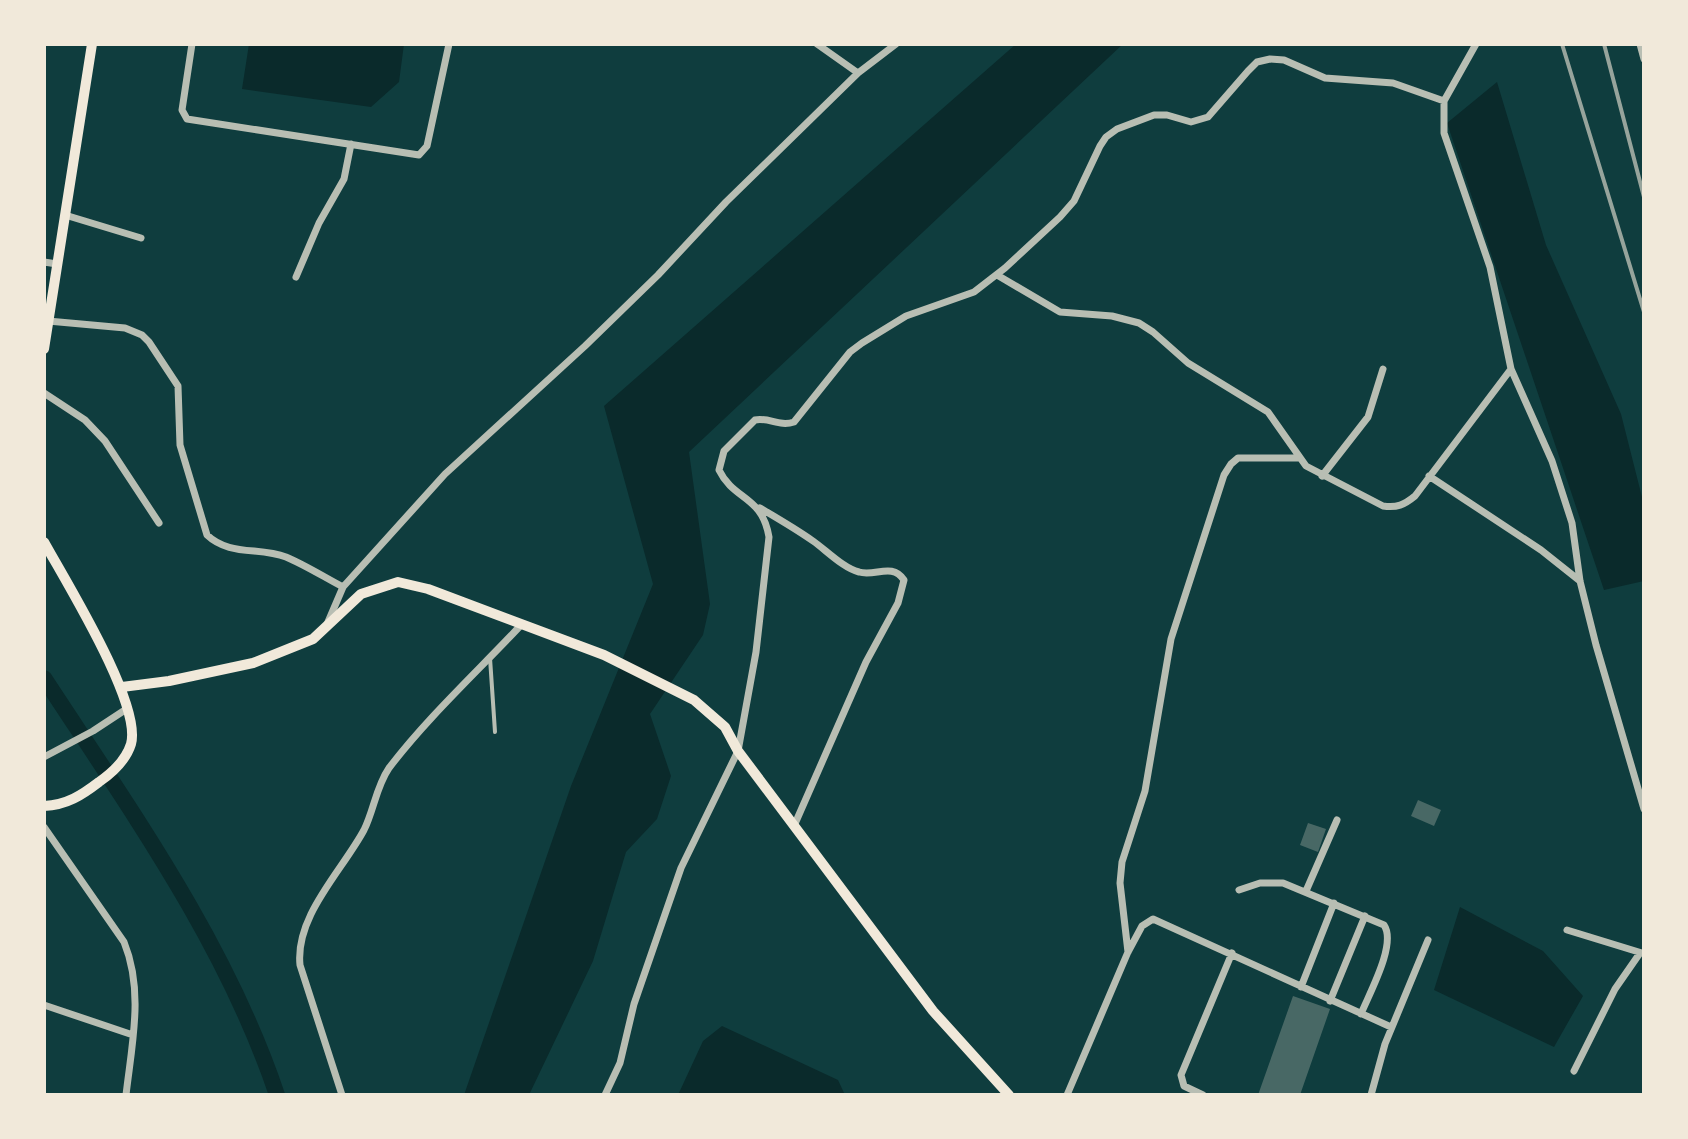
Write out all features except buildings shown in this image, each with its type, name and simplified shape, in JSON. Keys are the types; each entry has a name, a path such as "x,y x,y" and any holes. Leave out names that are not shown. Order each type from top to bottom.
{"main road":[{"path":"44,349 92,44"},
{"path":"44,542 122,687 132,720 131,745 115,770 76,799 44,806"},
{"path":"122,687 169,681 253,663 313,639 361,594 398,582 428,589 604,655 694,700 725,727 738,751 933,1011 1009,1095"}],"street":[{"path":"192,44 182,110 187,119 412,155 424,152 449,44"},
{"path":"817,44 858,73"},
{"path":"325,628 343,587 445,474 585,346 858,73 896,44"},
{"path":"1476,44 1444,101 1444,133 1490,267 1511,369 1552,461 1564,497 1596,645 1644,809"},
{"path":"1640,44 1644,59"},
{"path":"794,826 866,662 898,603 904,580 899,573 891,570 868,573 851,569 732,488 719,470 724,451 747,425 760,419 780,425 794,422 850,352 862,343 906,316 974,292 997,275 1074,201 1106,137 1117,129 1154,115 1167,115 1191,122 1208,117 1257,62 1284,60 1325,78 1393,83 1444,101"},
{"path":"296,277 319,223 338,193 351,144"},
{"path":"65,215 141,238"},
{"path":"44,262 57,264"},
{"path":"997,275 1060,312 1112,316 1139,323 1188,363 1268,412 1298,458 1322,476 1375,503 1394,507 1405,504 1415,496 1511,369"},
{"path":"48,321 125,328 142,335 178,386 180,445 207,535 227,548 283,556 343,587"},
{"path":"1322,476 1368,417 1383,369"},
{"path":"44,393 85,420 105,441 159,523"},
{"path":"1128,952 1120,883 1122,862 1145,791 1171,639 1224,475 1238,458 1298,458"},
{"path":"1429,476 1541,550 1580,581"},
{"path":"605,1095 620,1063 637,993 681,868 738,751 756,652 769,537 767,525 757,506"},
{"path":"342,1095 300,965 301,942 316,906 363,830 383,777 415,738 522,624"},
{"path":"45,756 128,708"},
{"path":"1306,891 1337,820"},
{"path":"44,827 124,942 131,959 136,990 126,1095"},
{"path":"1239,890 1271,881 1306,891 1384,925 1389,940 1361,1014"},
{"path":"1301,987 1334,903"},
{"path":"1330,1001 1365,916"},
{"path":"1067,1095 1128,952 1142,926 1153,919 1391,1027"},
{"path":"1567,930 1642,953 1615,989 1574,1071"},
{"path":"1371,1095 1391,1027 1428,940"},
{"path":"1203,1095 1184,1086 1181,1075 1232,953"},
{"path":"44,1005 133,1035"}],"lane":[{"path":"490,658 495,732"}],"water":[{"path":"249,44 404,44 399,82 371,107 242,89"},
{"path":"1016,44 1123,44 689,452 710,604 703,635 650,714 671,776 657,819 626,852 593,961 529,1095 464,1095 571,786 653,584 604,406"},
{"path":"1497,82 1546,245 1621,414 1644,505 1644,581 1604,590 1447,123"},
{"path":"1460,907 1543,951 1583,996 1554,1047 1434,990"},
{"path":"722,1026 838,1080 845,1095 678,1095 703,1041"}],"waterway":[{"path":"44,678 143,828 204,931 256,1039 277,1095"}],"railway":[{"path":"1562,44 1644,312"},
{"path":"1604,44 1644,197"}]}
